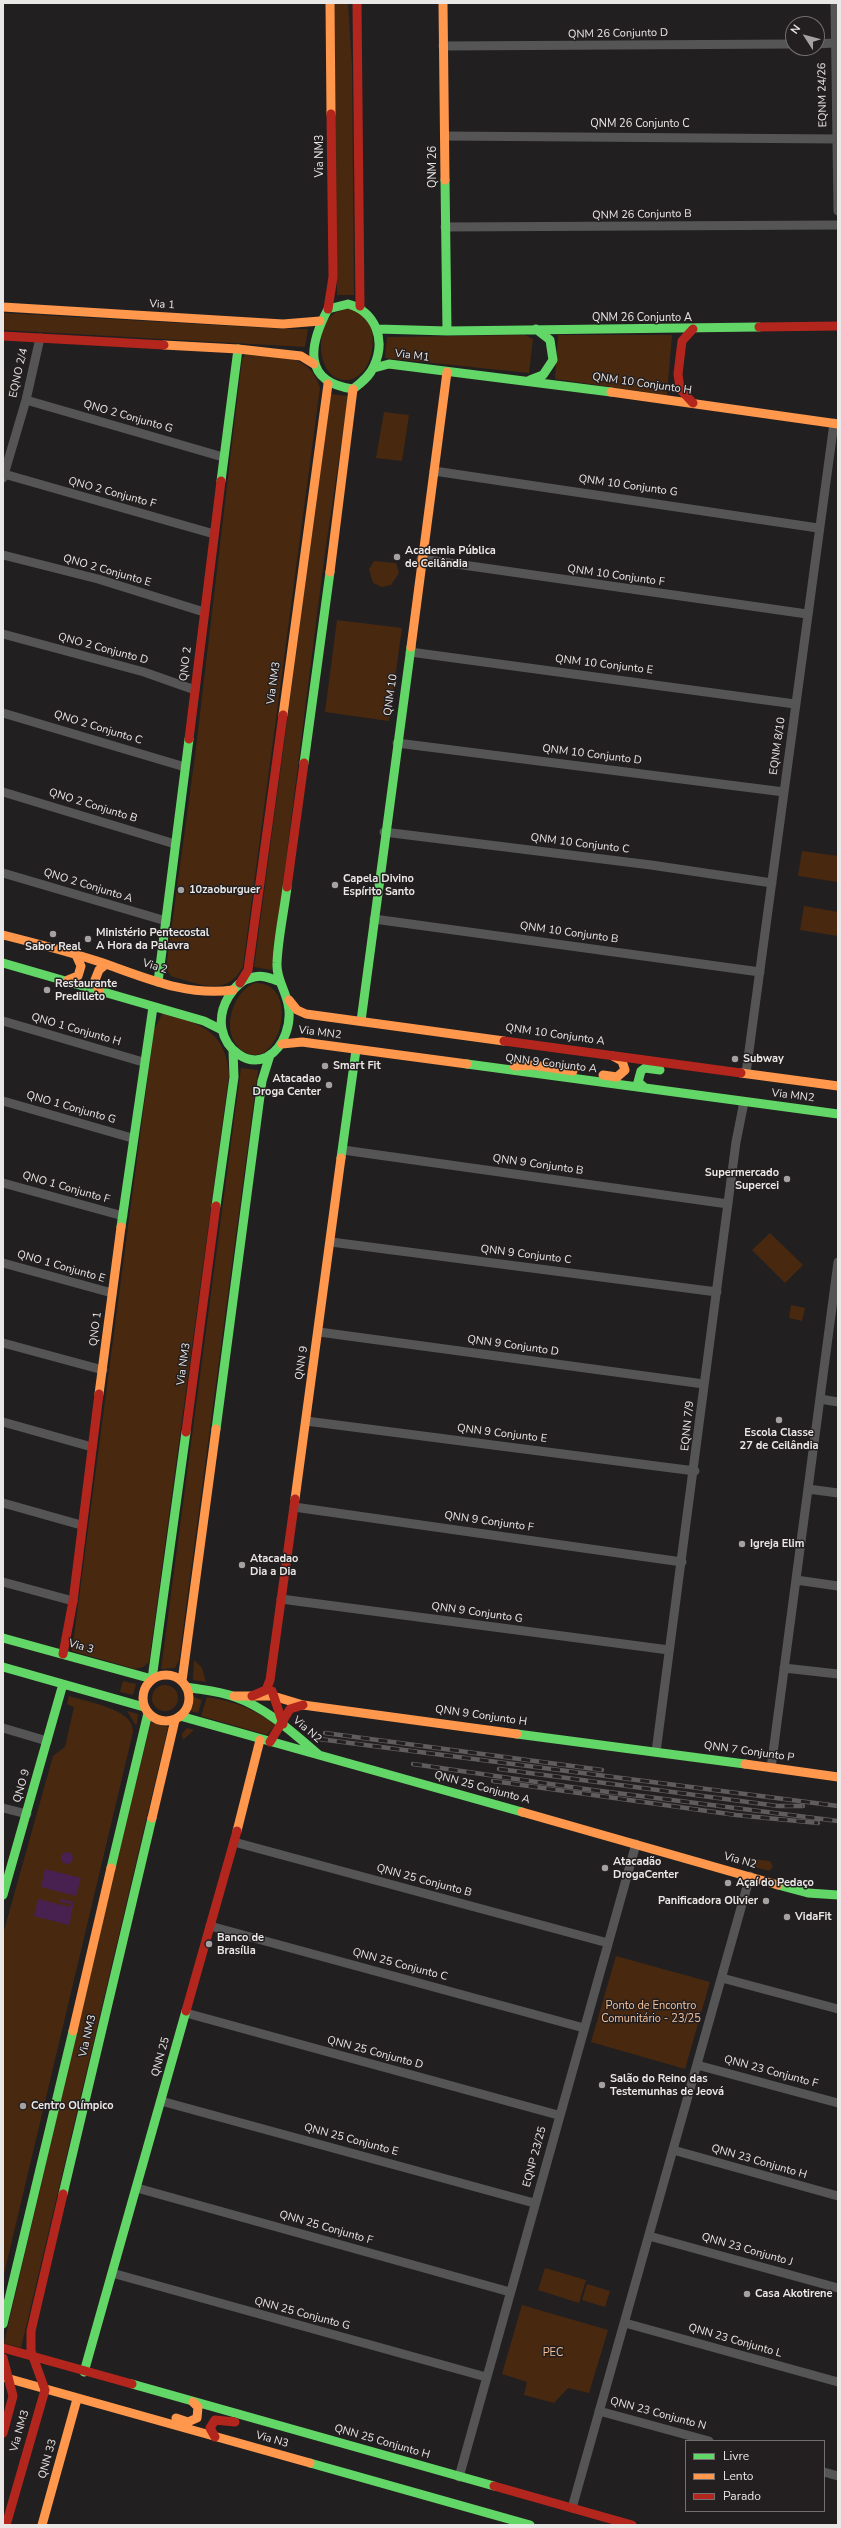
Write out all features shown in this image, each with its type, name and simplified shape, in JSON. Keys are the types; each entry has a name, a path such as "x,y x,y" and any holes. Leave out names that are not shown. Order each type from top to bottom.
{"main road":[{"name":"Via NM3","path":"328,309 332,291 330,3"},
{"path":"278,981 268,976 252,976 240,983 233,990 224,1010 222,1030 233,1051 250,1061 270,1055 282,1044 289,1020 289,1000 278,981 277,962 348,443 353,389 374,368 378,328 360,306 357,3"},
{"name":"QNM 26","path":"443,3 446,331"},
{"path":"314,364 313,342 320,322 328,309 348,304 360,306"},
{"name":"Via 1","path":"3,307 283,324 320,322"},
{"name":"QNM 26 Conjunto A","path":"446,331 838,326"},
{"path":"378,328 446,331"},
{"path":"525,380 542,376 553,361 554,351 550,340 536,329"},
{"path":"693,329 686,336 680,348 678,374 680,389 693,403"},
{"path":"3,336 238,349 301,356 314,364 328,384 336,388 353,389"},
{"name":"QNO 2","path":"158,982 223,457 238,349"},
{"name":"Via M1","path":"374,368 389,364 447,372"},
{"name":"QNM 10 Conjunto H","path":"447,372 525,380 836,423"},
{"name":"QNM 10","path":"361,1021 384,832 410,652 447,372"},
{"name":"Via NM3","path":"240,983 248,970 250,957 328,384"},
{"name":"Via 2","path":"3,935 76,954 158,982 213,994 233,990"},
{"path":"68,980 78,976 81,966 76,954"},
{"path":"3,963 68,980 153,1007 204,1021 222,1030"},
{"path":"99,990 95,980 99,970 106,964"},
{"name":"Via MN2","path":"289,1000 297,1010 306,1014 361,1021"},
{"name":"QNO 1","path":"63,1654 73,1601 81,1525 103,1370 132,1138 153,1007"},
{"name":"QNM 10 Conjunto A","path":"361,1021 746,1073"},
{"name":"Via MN2","path":"282,1044 302,1042 356,1050"},
{"name":"QNN 9 Conjunto A","path":"356,1050 744,1102"},
{"name":"QNN 9","path":"283,1724 273,1696 270,1680 319,1332 356,1050"},
{"name":"Via NM3","path":"152,1679 234,1077 233,1051"},
{"path":"487,1068 532,1065 617,1077 625,1070 625,1064 622,1060 609,1054"},
{"path":"3,1667 146,1710 163,1722 178,1718 188,1705 184,1684 260,1088 270,1055"},
{"path":"645,1088 638,1082 639,1075 645,1068 713,1076 763,1075"},
{"name":"Via MN2","path":"746,1073 838,1086"},
{"name":"Via MN2","path":"744,1102 838,1114"},
{"name":"Via 3","path":"3,1638 152,1679"},
{"path":"146,1710 143,1694 146,1686 152,1679 169,1675 184,1684"},
{"path":"252,1696 266,1690 270,1680"},
{"name":"QNO 9","path":"4,1891 63,1684"},
{"name":"Via N2","path":"184,1684 234,1696 250,1703 283,1724 321,1757"},
{"name":"QNN 9 Conjunto H","path":"234,1696 273,1696 303,1705 656,1752"},
{"path":"264,1743 283,1724 290,1709 303,1705"},
{"name":"Via NM3","path":"3,2324 146,1710"},
{"name":"Via NM3","path":"6,2525 45,2390 34,2358 31,2331 178,1718"},
{"name":"Via N2","path":"178,1718 264,1743 321,1757"},
{"name":"QNN 25","path":"84,2372 234,1842 264,1743"},
{"name":"QNN 7 Conjunto P","path":"656,1752 838,1777"},
{"name":"QNN 25 Conjunto A","path":"321,1757 636,1844"},
{"name":"Via N2","path":"636,1844 808,1893 838,1895"},
{"path":"808,1893 838,1901"},
{"name":"Via N3","path":"3,2348 34,2358 299,2431"},
{"name":"Via NM3","path":"3,2358 6,2378 13,2396 3,2434"},
{"name":"Via N3","path":"6,2378 530,2525"},
{"path":"80,2399 124,2404 188,2422 195,2420 199,2415 198,2407 193,2402"},
{"name":"QNN 33","path":"42,2525 80,2399"},
{"path":"215,2437 210,2428 213,2422 219,2418 258,2428 299,2431"},
{"name":"QNN 25 Conjunto H","path":"299,2431 459,2477"},
{"path":"459,2477 632,2525"}],"street":[{"name":"EQNM 24/26","path":"835,3 834,43 838,211"},
{"path":"825,44 834,43"},
{"name":"QNM 26 Conjunto D","path":"443,46 785,44"},
{"name":"QNM 26 Conjunto C","path":"445,136 837,139"},
{"name":"QNM 26 Conjunto B","path":"445,227 838,225"},
{"name":"EQNO 2/4","path":"4,476 6,459 26,400 40,338"},
{"name":"QNO 2 Conjunto G","path":"26,400 223,457"},
{"name":"EQNM 8/10","path":"746,1073 818,528 836,423"},
{"name":"QNM 10 Conjunto G","path":"434,471 818,528"},
{"name":"QNO 2 Conjunto F","path":"4,476 214,534"},
{"name":"QNO 2 Conjunto E","path":"3,555 98,579 204,612"},
{"name":"QNM 10 Conjunto F","path":"422,560 807,614"},
{"name":"QNO 2 Conjunto D","path":"3,634 144,672 195,690"},
{"name":"QNM 10 Conjunto E","path":"410,652 795,704"},
{"name":"QNO 2 Conjunto C","path":"3,713 185,767"},
{"name":"QNM 10 Conjunto D","path":"397,743 784,792"},
{"name":"QNO 2 Conjunto B","path":"3,792 175,844"},
{"name":"QNM 10 Conjunto C","path":"384,832 651,865 772,883"},
{"name":"QNO 2 Conjunto A","path":"3,873 166,921"},
{"name":"QNM 10 Conjunto B","path":"374,919 760,972"},
{"name":"QNO 1 Conjunto H","path":"3,1021 143,1062"},
{"name":"QNO 1 Conjunto G","path":"3,1101 132,1138"},
{"name":"EQNN 7/9","path":"656,1752 728,1204 744,1102"},
{"name":"QNN 9 Conjunto B","path":"343,1150 728,1204"},
{"name":"QNO 1 Conjunto F","path":"3,1183 123,1216"},
{"name":"QNN 9 Conjunto C","path":"331,1242 717,1292"},
{"path":"771,1768 820,1400 835,1308 838,1262"},
{"name":"QNO 1 Conjunto E","path":"3,1263 112,1293"},
{"name":"QNN 9 Conjunto D","path":"319,1332 704,1384"},
{"path":"3,1343 103,1370"},
{"path":"820,1400 838,1402"},
{"name":"QNN 9 Conjunto E","path":"306,1421 694,1471"},
{"path":"3,1422 92,1447"},
{"path":"808,1489 838,1493"},
{"path":"3,1503 81,1525"},
{"name":"QNN 9 Conjunto F","path":"294,1507 682,1562"},
{"path":"796,1580 838,1586"},
{"path":"3,1582 73,1601"},
{"name":"QNN 9 Conjunto G","path":"281,1599 669,1650"},
{"path":"784,1668 838,1674"},
{"path":"3,1728 47,1741"},
{"path":"3,1808 27,1814"},
{"name":"QNN 25 Conjunto B","path":"234,1842 608,1943"},
{"name":"EQNP 23/25","path":"459,2477 558,2115 636,1844"},
{"path":"572,2508 750,1876"},
{"name":"QNN 25 Conjunto C","path":"210,1926 584,2028"},
{"path":"722,1978 838,2009"},
{"name":"QNN 25 Conjunto D","path":"186,2013 558,2115"},
{"name":"QNN 23 Conjunto F","path":"697,2065 838,2103"},
{"name":"QNN 25 Conjunto E","path":"161,2101 534,2203"},
{"name":"QNN 23 Conjunto H","path":"673,2150 838,2196"},
{"name":"QNN 25 Conjunto F","path":"136,2188 510,2292"},
{"name":"QNN 23 Conjunto J","path":"649,2236 838,2288"},
{"name":"QNN 25 Conjunto G","path":"112,2273 486,2377"},
{"name":"QNN 23 Conjunto L","path":"625,2323 838,2382"},
{"name":"QNN 23 Conjunto N","path":"599,2411 706,2440"},
{"path":"825,2472 838,2476"}],"green space":[{"path":"333,3 348,3 352,67 354,295 337,295"},
{"path":"346,308 361,312 368,319 373,341 372,352 368,363 362,372 354,378 344,380 335,377 328,371 324,363 321,342 323,331 332,315"},
{"path":"3,313 285,329 308,329 305,347 3,330"},
{"path":"525,335 533,339 529,373 385,358 387,337"},
{"path":"558,335 672,335 667,395 555,379"},
{"path":"245,355 280,357 300,362 309,368 315,376 320,388 243,966 237,976 229,982 212,986 202,985 171,976 166,968 195,756 242,359"},
{"path":"331,394 348,396 324,560 272,970 254,967"},
{"path":"384,412 409,415 402,461 376,458"},
{"path":"374,561 396,563 399,573 391,585 382,587 373,583 369,569"},
{"path":"337,620 402,628 389,721 325,712"},
{"path":"802,851 838,856 838,882 798,876"},
{"path":"804,906 838,912 838,936 800,930"},
{"path":"255,983 270,987 278,997 282,1010 280,1026 275,1040 267,1050 256,1055 243,1051 236,1044 230,1025 231,1014 240,995"},
{"path":"163,1012 199,1025 216,1038 227,1059 229,1074 149,1662 143,1667 135,1669 72,1651 154,1030"},
{"path":"241,1068 258,1070 179,1660 175,1668 161,1669"},
{"path":"770,1233 803,1265 785,1283 752,1250"},
{"path":"791,1305 805,1308 802,1321 789,1318"},
{"path":"194,1660 202,1668 206,1682 193,1680"},
{"path":"123,1681 136,1684 133,1695 120,1692"},
{"path":"165,1685 174,1689 178,1698 174,1707 165,1711 156,1707 152,1698 156,1689"},
{"name":"Centro Olímpico","path":"69,1696 98,1704 118,1712 132,1724 133,1732 3,2278 3,1934 53,1756 65,1747 74,1707 67,1704"},
{"path":"194,1697 202,1700 198,1713 190,1711"},
{"path":"207,1697 243,1706 260,1714 275,1725 267,1735 201,1716"},
{"path":"127,1711 138,1714 137,1724 135,1724"},
{"path":"151,1722 168,1727 21,2348 4,2343 114,1872"},
{"path":"187,1728 194,1730 183,1740 182,1734"},
{"path":"751,1859 770,1861 773,1867 769,1871 748,1865"},
{"name":"Ponto de Encontro Comunitário - 23/25","path":"616,1956 710,1982 685,2069 591,2042"},
{"path":"545,2268 586,2280 579,2303 538,2290"},
{"path":"587,2284 610,2291 605,2307 582,2300"},
{"name":"PEC","path":"522,2305 608,2330 589,2393 568,2388 554,2403 524,2395 527,2382 502,2374"}],"shaded area":[{"path":"69,1852 72,1853 72,1863 65,1864 62,1863 61,1856 62,1853"},
{"path":"45,1869 81,1878 76,1896 41,1887"},
{"path":"38,1899 70,1907 71,1904 60,1902 61,1899 74,1902 69,1925 34,1916"}],"railway":[{"path":"325,1733 602,1770"},
{"path":"319,1739 838,1806"},
{"path":"413,1764 585,1789 838,1821"},
{"path":"499,1769 778,1806 803,1806"},
{"path":"493,1781 736,1815 818,1823"}],"traffic: fast":[{"path":"445,180 447,331"},
{"path":"348,304 366,313 372,320 376,328 379,346 372,370 365,379 353,389 337,385 325,379 318,370 314,360 314,348 317,336 328,309 348,304"},
{"path":"378,329 447,331 759,327"},
{"path":"530,380 543,375 553,360 550,340 536,329"},
{"path":"221,481 238,349"},
{"path":"374,368 389,364 611,392"},
{"path":"304,763 330,572"},
{"path":"361,1021 411,647"},
{"path":"158,982 189,739"},
{"path":"278,981 260,976 246,980 234,990 225,1004 221,1021 224,1036 233,1049 245,1058 252,1060 259,1059 267,1057 273,1053 283,1041 288,1026 288,1004 279,979 277,968 287,887"},
{"path":"3,963 204,1021 222,1030"},
{"path":"121,1227 153,1007"},
{"path":"341,1158 356,1050"},
{"path":"216,1206 234,1077 233,1051"},
{"path":"216,1429 262,1081 270,1055"},
{"path":"467,1064 838,1114"},
{"path":"645,1088 638,1082 641,1071 645,1068 660,1070"},
{"path":"3,1638 152,1679 186,1432"},
{"path":"3,1667 144,1707"},
{"path":"3,1895 63,1684"},
{"path":"186,1687 223,1693 247,1702 269,1714 319,1755"},
{"path":"111,1868 148,1713"},
{"path":"180,1716 522,1812"},
{"path":"517,1734 745,1764"},
{"path":"63,2194 152,1818"},
{"path":"778,1885 808,1893 838,1895"},
{"path":"84,2372 186,2011"},
{"path":"3,2324 73,2031"},
{"path":"132,2384 494,2486"},
{"path":"310,2463 530,2525"}],"traffic: slow":[{"path":"330,3 331,114"},
{"path":"443,3 445,180"},
{"path":"3,307 283,324 320,321"},
{"path":"164,345 238,349 301,356 314,364"},
{"path":"411,647 447,372"},
{"path":"283,715 328,384"},
{"path":"330,572 353,389"},
{"path":"611,392 838,424"},
{"path":"3,935 74,954 164,984 198,991 233,990"},
{"path":"68,980 78,976 81,966 76,955"},
{"path":"99,990 95,980 99,970 106,964"},
{"path":"289,1000 297,1010 306,1014 504,1041"},
{"path":"282,1044 302,1042 467,1064"},
{"path":"603,1075 617,1077 625,1070 622,1061 613,1056"},
{"path":"514,1066 532,1065 573,1071"},
{"path":"741,1073 838,1086"},
{"path":"295,1499 341,1158"},
{"path":"99,1394 121,1227"},
{"path":"182,1681 216,1429"},
{"path":"161,1675 171,1675 179,1679 185,1685 189,1693 189,1698 189,1703 185,1711 179,1717 171,1721 161,1721 153,1717 147,1711 143,1703 143,1693 147,1685 153,1679 161,1675"},
{"path":"234,1696 273,1696 303,1705 517,1734"},
{"path":"152,1818 175,1720"},
{"path":"237,1831 260,1740"},
{"path":"745,1764 838,1777"},
{"path":"522,1812 778,1885"},
{"path":"73,2031 111,1868"},
{"path":"3,2377 310,2463"},
{"path":"42,2525 77,2399"},
{"path":"176,2418 188,2422 197,2418 198,2407 193,2402"}],"traffic: jam":[{"path":"357,3 360,306"},
{"path":"328,309 333,277 331,114"},
{"path":"759,327 838,326"},
{"path":"693,329 682,341 678,374 680,389 693,403"},
{"path":"3,336 164,345"},
{"path":"189,739 221,481"},
{"path":"240,983 248,970 283,715"},
{"path":"287,887 304,763"},
{"path":"504,1041 741,1073"},
{"path":"186,1432 216,1206"},
{"path":"63,1654 73,1601 99,1394"},
{"path":"252,1696 266,1690 270,1680 295,1499"},
{"path":"272,1691 283,1724"},
{"path":"270,1742 290,1709 303,1705"},
{"path":"186,2011 237,1831"},
{"path":"45,2390 31,2351 31,2331 63,2194"},
{"path":"3,2348 132,2384"},
{"path":"3,2358 13,2396 3,2433"},
{"path":"6,2525 45,2390"},
{"path":"215,2437 210,2428 215,2420 235,2422"},
{"path":"494,2486 632,2525"}],"place":[{"name":"Academia Pública de Ceilândia","path":"397,557"},
{"name":"Capela Divino Espírito Santo","path":"335,885"},
{"name":"10zaoburguer","path":"181,890"},
{"name":"Sabor Real","path":"53,934"},
{"name":"Ministério Pentecostal A Hora da Palavra","path":"88,939"},
{"name":"Restaurante Predilleto","path":"47,990"},
{"name":"Subway","path":"735,1059"},
{"name":"Smart Fit","path":"325,1066"},
{"name":"Atacadao Droga Center","path":"329,1085"},
{"name":"Supermercado Supercei","path":"787,1179"},
{"name":"Escola Classe 27 de Ceilândia","path":"779,1420"},
{"name":"Igreja Elim","path":"742,1544"},
{"name":"Atacadao Dia a Dia","path":"242,1565"},
{"name":"Atacadão DrogaCenter","path":"605,1868"},
{"name":"Açaí do Pedaço","path":"728,1883"},
{"name":"Panificadora Olivier","path":"766,1901"},
{"name":"VidaFit","path":"787,1917"},
{"name":"Banco de Brasília","path":"209,1944"},
{"name":"Salão do Reino das Testemunhas de Jeová","path":"602,2085"},
{"name":"Centro Olímpico","path":"23,2106"},
{"name":"Casa Akotirene","path":"747,2294"}]}
